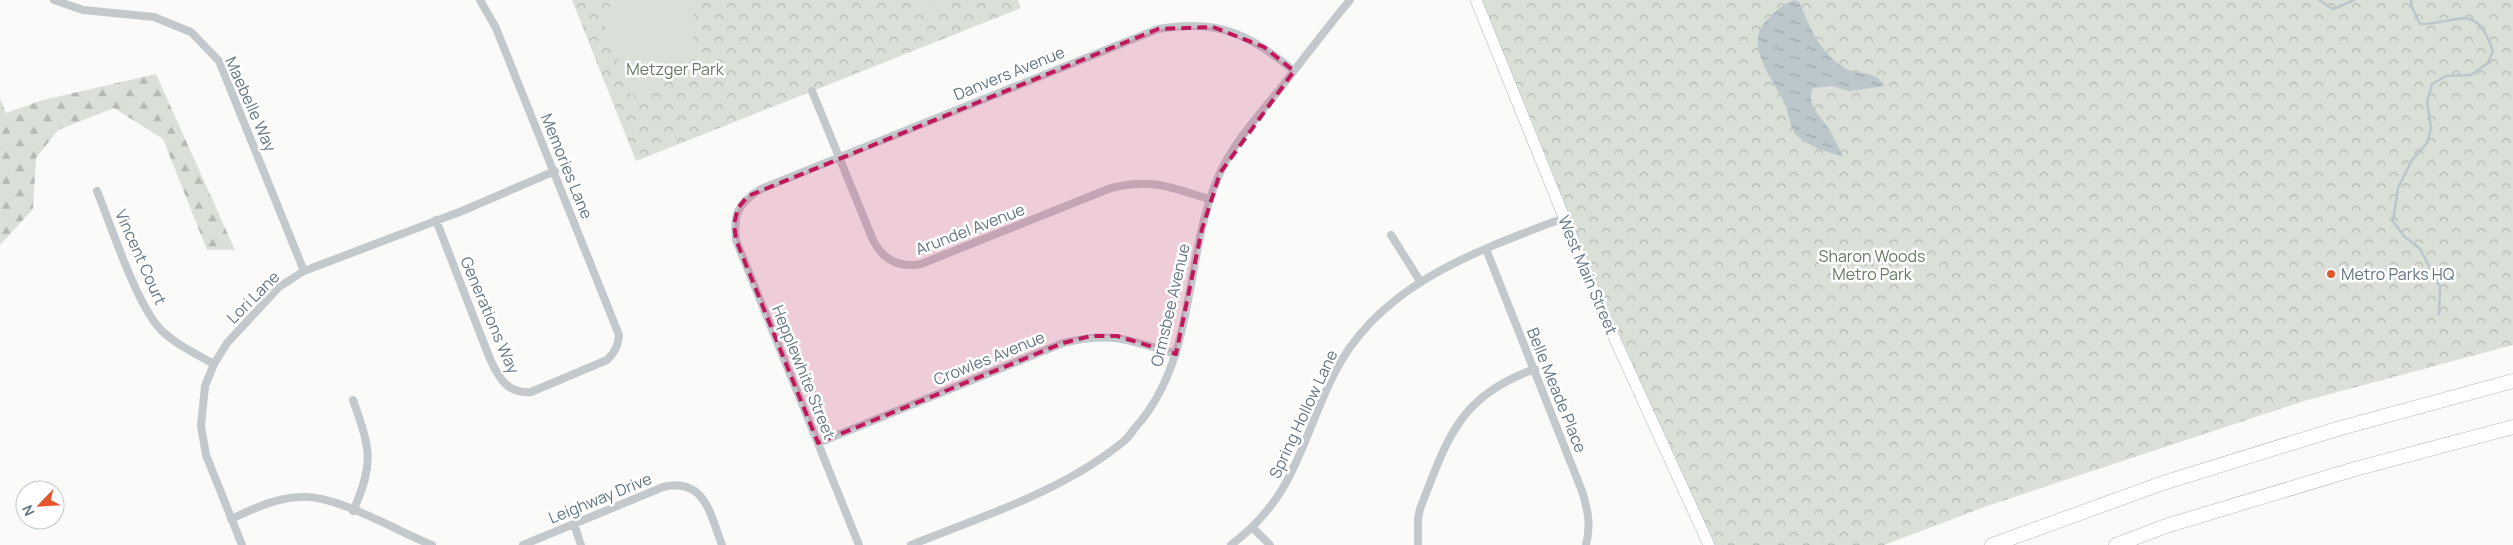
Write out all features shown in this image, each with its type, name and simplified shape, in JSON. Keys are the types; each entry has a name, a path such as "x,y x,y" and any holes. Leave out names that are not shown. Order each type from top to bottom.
{"highway":[{"path":"1992,545 2172,480 2337,429 2513,381"},
{"path":"2116,545 2166,526 2355,469 2513,427"}],"main road":[{"name":"West Main Street","path":"1476,0 1606,319 1709,545"}],"street":[{"name":"Maebelle Way","path":"54,0 83,10 154,17 192,32 219,61 226,73 304,271"},
{"name":"Memories Lane","path":"480,0 496,28 555,171 619,335 618,346"},
{"name":"Ormsbee Avenue","path":"911,545 1054,488 1125,441 1157,397 1176,354 1210,199 1220,173 1235,147 1350,0"},
{"name":"Danvers Avenue","path":"738,208 748,196 760,189 1158,29 1196,25 1228,30 1264,47 1294,71"},
{"name":"Arundel Avenue","path":"812,91 878,249 892,262 902,265 921,264 1111,188 1136,182 1161,184 1210,199"},
{"name":"Lori Lane","path":"242,545 206,455 202,433 202,400 214,364 227,343 279,287 304,271 555,171"},
{"name":"Vincent Court","path":"97,191 142,301 161,330 190,351 214,364"},
{"name":"Hepplewhite Street","path":"738,208 734,224 736,240 859,545"},
{"name":"Spring Hollow Lane","path":"1231,545 1253,528 1284,489 1307,441 1332,376 1348,350 1365,328 1420,281 1453,262 1564,218"},
{"name":"Generations Way","path":"436,220 490,359 500,381 508,388 523,393 531,392 607,360 618,346"},
{"path":"1391,235 1420,281"},
{"name":"Belle Meade Place","path":"1486,249 1582,491 1589,514 1589,533 1586,545"},
{"name":"Crowles Avenue","path":"818,443 1062,343 1091,336 1117,336 1176,354"},
{"path":"1418,545 1420,509 1452,432 1478,399 1495,387 1534,369"},
{"path":"353,400 367,442 369,456 368,470 353,511"},
{"name":"Leighway Drive","path":"522,545 663,487 676,484 690,487 700,494 707,505 722,545"},
{"path":"231,519 270,502 301,496 323,499 428,544"},
{"path":"574,524 581,545"},
{"path":"1253,528 1270,545"}],"highlighted area":[{"path":"1213,27 1264,47 1294,71 1220,173 1202,229 1176,354 1117,336 1091,336 1063,343 818,443 736,240 734,224 738,208 748,196 1158,29"}],"green space":[{"name":"Metzger Park","path":"572,0 1018,0 1021,8 636,161"},
{"path":"618,0 694,0 693,42 676,69 660,84 646,92 631,96 604,23 611,3"},
{"path":"912,0 952,0 919,15"},
{"name":"Sharon Woods Metro Park","path":"1476,0 2513,0 2513,345 2304,401 1987,506 1884,545 1709,545 1642,401"},
{"path":"156,74 235,250 207,250 163,139 114,108 58,130 36,158 33,209 0,245 0,99 6,113 43,100"}],"water":[{"path":"1795,0 1800,3 1816,38 1835,61 1848,70 1875,76 1885,86 1849,91 1832,86 1813,88 1811,94 1812,105 1829,129 1843,157 1824,151 1795,134 1784,102 1761,59 1758,37 1762,27 1779,9"}],"waterway":[{"path":"2319,0 2333,9 2354,0"},
{"path":"2411,0 2412,7 2420,24 2464,18 2472,20 2479,25 2486,35 2493,51 2488,63 2471,75 2446,76 2432,84 2427,102 2431,128 2427,143 2412,160 2398,188 2393,221 2404,236 2420,249 2440,287 2439,314"}],"place":[{"name":"Metro Parks HQ","path":"2331,274"}]}
